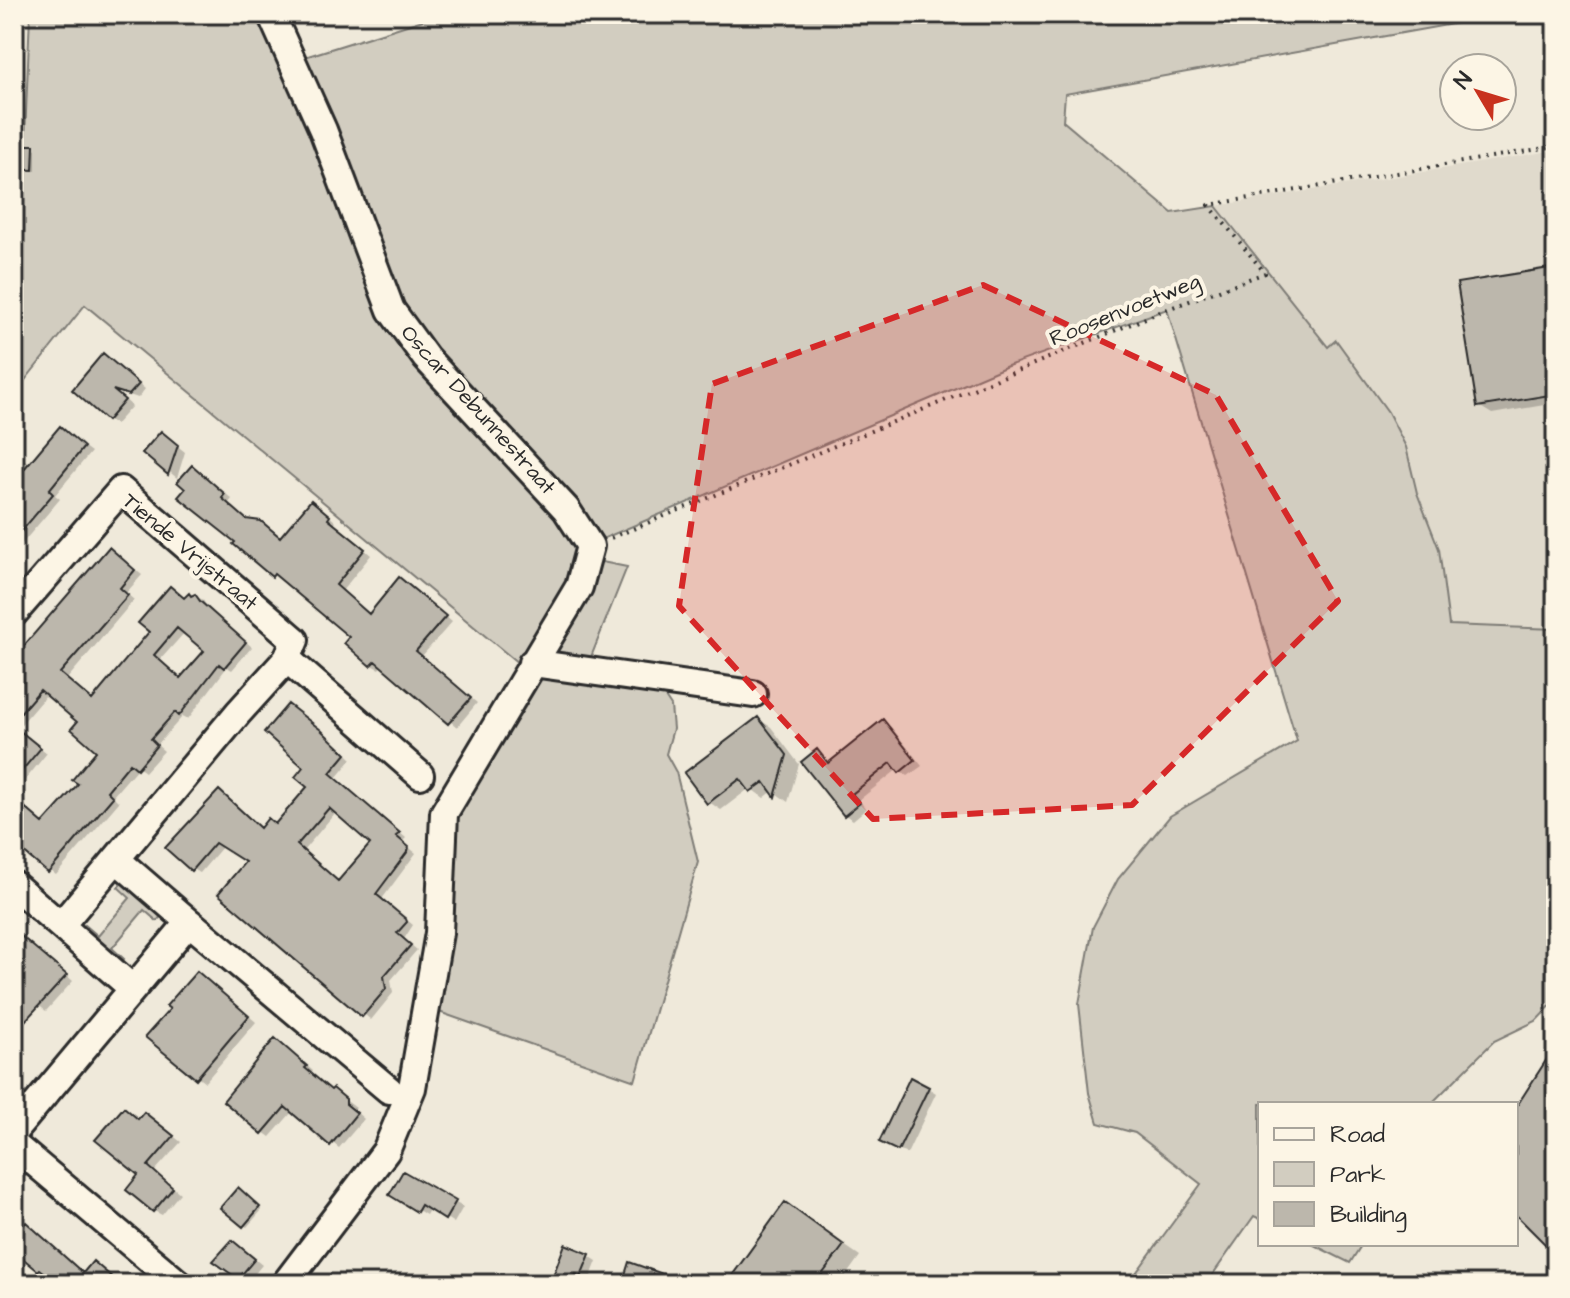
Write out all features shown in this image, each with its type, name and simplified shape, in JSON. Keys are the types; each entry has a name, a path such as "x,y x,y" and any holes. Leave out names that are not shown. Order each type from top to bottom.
{"street":[{"name":"Oscar Debunnestraat","path":"271,14 323,130 391,310 426,358 566,509 590,546"},
{"name":"Tiende Vrijstraat","path":"14,613 121,490 295,640 287,659"},
{"path":"285,1284 386,1151 412,1088 439,933 444,813 579,587 590,546"},
{"path":"61,925 287,659 420,775"},
{"path":"532,663 753,694"},
{"path":"116,859 389,1090"},
{"path":"14,885 132,988"},
{"path":"14,1131 189,922"},
{"path":"14,1145 179,1284"}],"path":[{"name":"Roosenvoetweg","path":"590,546 1165,310 1265,273 1209,205 1556,146"}],"highlighted area":[{"path":"983,285 1216,395 1338,601 1132,805 873,819 679,606 712,384"}],"shaded area":[{"path":"1556,150 1556,629 1448,625 1439,549 1417,493 1406,447 1335,340 1329,347 1216,206"}],"green space":[{"path":"30,14 262,14 386,317 566,520 580,549 564,594 518,663 85,305 14,394 14,332 17,332"},
{"path":"442,14 1508,14 1065,94 1063,121 1172,213 1216,206 1328,347 1336,340 1388,412 1406,447 1417,493 1439,549 1449,625 1556,629 1556,1000 1536,1021 1494,1041 1433,1102 1258,1102 1258,1218 1254,1216 1206,1284 1128,1284 1201,1184 1135,1133 1098,1123 1089,1093 1079,1004 1093,927 1118,879 1170,816 1297,741 1167,309 1005,367 600,540 418,333 305,57"},
{"path":"597,561 627,567 591,657 629,664 657,685 671,706 673,729 666,754 676,772 698,862 635,1081 439,1012 454,824"},
{"path":"123,882 162,915 157,921 144,910 112,948 124,959 120,965 80,931 85,925 98,936 130,898 118,887"},
{"path":"1316,1246 1361,1246 1350,1263"}],"building":[{"path":"14,145 34,145 33,170 14,169"},
{"path":"1556,267 1556,394 1477,407 1457,283"},
{"path":"103,353 139,384 129,395 113,390 125,400 107,421 72,390"},
{"path":"60,426 84,447 49,490 53,494 14,540 14,461 24,469"},
{"path":"161,431 178,445 168,475 142,453"},
{"path":"192,465 225,494 222,498 246,519 261,521 280,537 311,500 330,516 328,519 365,549 336,585 369,614 399,577 446,616 416,651 471,698 448,724 375,661 370,666 344,643 349,637 178,497 185,489 177,482"},
{"path":"109,547 135,570 120,588 128,595 60,673 92,700 149,632 138,623 170,586 184,598 189,593 191,596 195,594 246,642 224,668 219,664 179,716 175,712 151,739 157,745 137,769 130,763 107,791 113,797 48,873 14,844 14,798 43,823 78,784 72,780 96,751 71,729 77,722 40,690 14,720 14,657","holes":["177,628 204,651 180,678 154,655"]},
{"path":"288,704 321,730 346,754 330,773 400,833 396,836 409,847 376,894 406,919 407,922 397,933 411,945 384,976 386,989 362,1017 218,894 245,862 215,843 191,871 165,848 219,790 260,828 268,818 275,824 307,787 295,777 303,767 264,732","holes":["329,808 370,844 338,881 297,845"]},
{"path":"758,717 787,755 775,797 764,782 750,792 740,779 707,804 684,773"},
{"path":"883,719 915,760 899,773 891,763 852,794 860,803 844,816 801,762 817,749 828,763"},
{"path":"14,726 41,748 14,780"},
{"path":"14,930 67,975 14,1033"},
{"path":"197,971 249,1016 196,1079 145,1037 170,1009 166,1006"},
{"path":"275,1038 307,1066 305,1068 346,1099 346,1104 357,1113 330,1146 285,1107 262,1134 223,1101"},
{"path":"1556,1045 1556,1255 1518,1217 1518,1104"},
{"path":"910,1077 929,1087 898,1151 879,1142"},
{"path":"124,1107 138,1119 144,1112 174,1136 148,1166 173,1188 153,1212 126,1190 138,1175 95,1140"},
{"path":"403,1171 456,1201 445,1220 421,1205 417,1212 389,1195"},
{"path":"238,1187 260,1207 243,1227 220,1208"},
{"path":"785,1202 844,1245 815,1284 726,1284"},
{"path":"26,1222 83,1273 93,1261 120,1284 59,1284 40,1269 38,1271 14,1251 14,1236"},
{"path":"232,1240 255,1259 238,1279 213,1261"},
{"path":"565,1244 590,1254 581,1276 576,1274 572,1283 553,1276"},
{"path":"629,1262 683,1281 682,1284 622,1284"}]}
